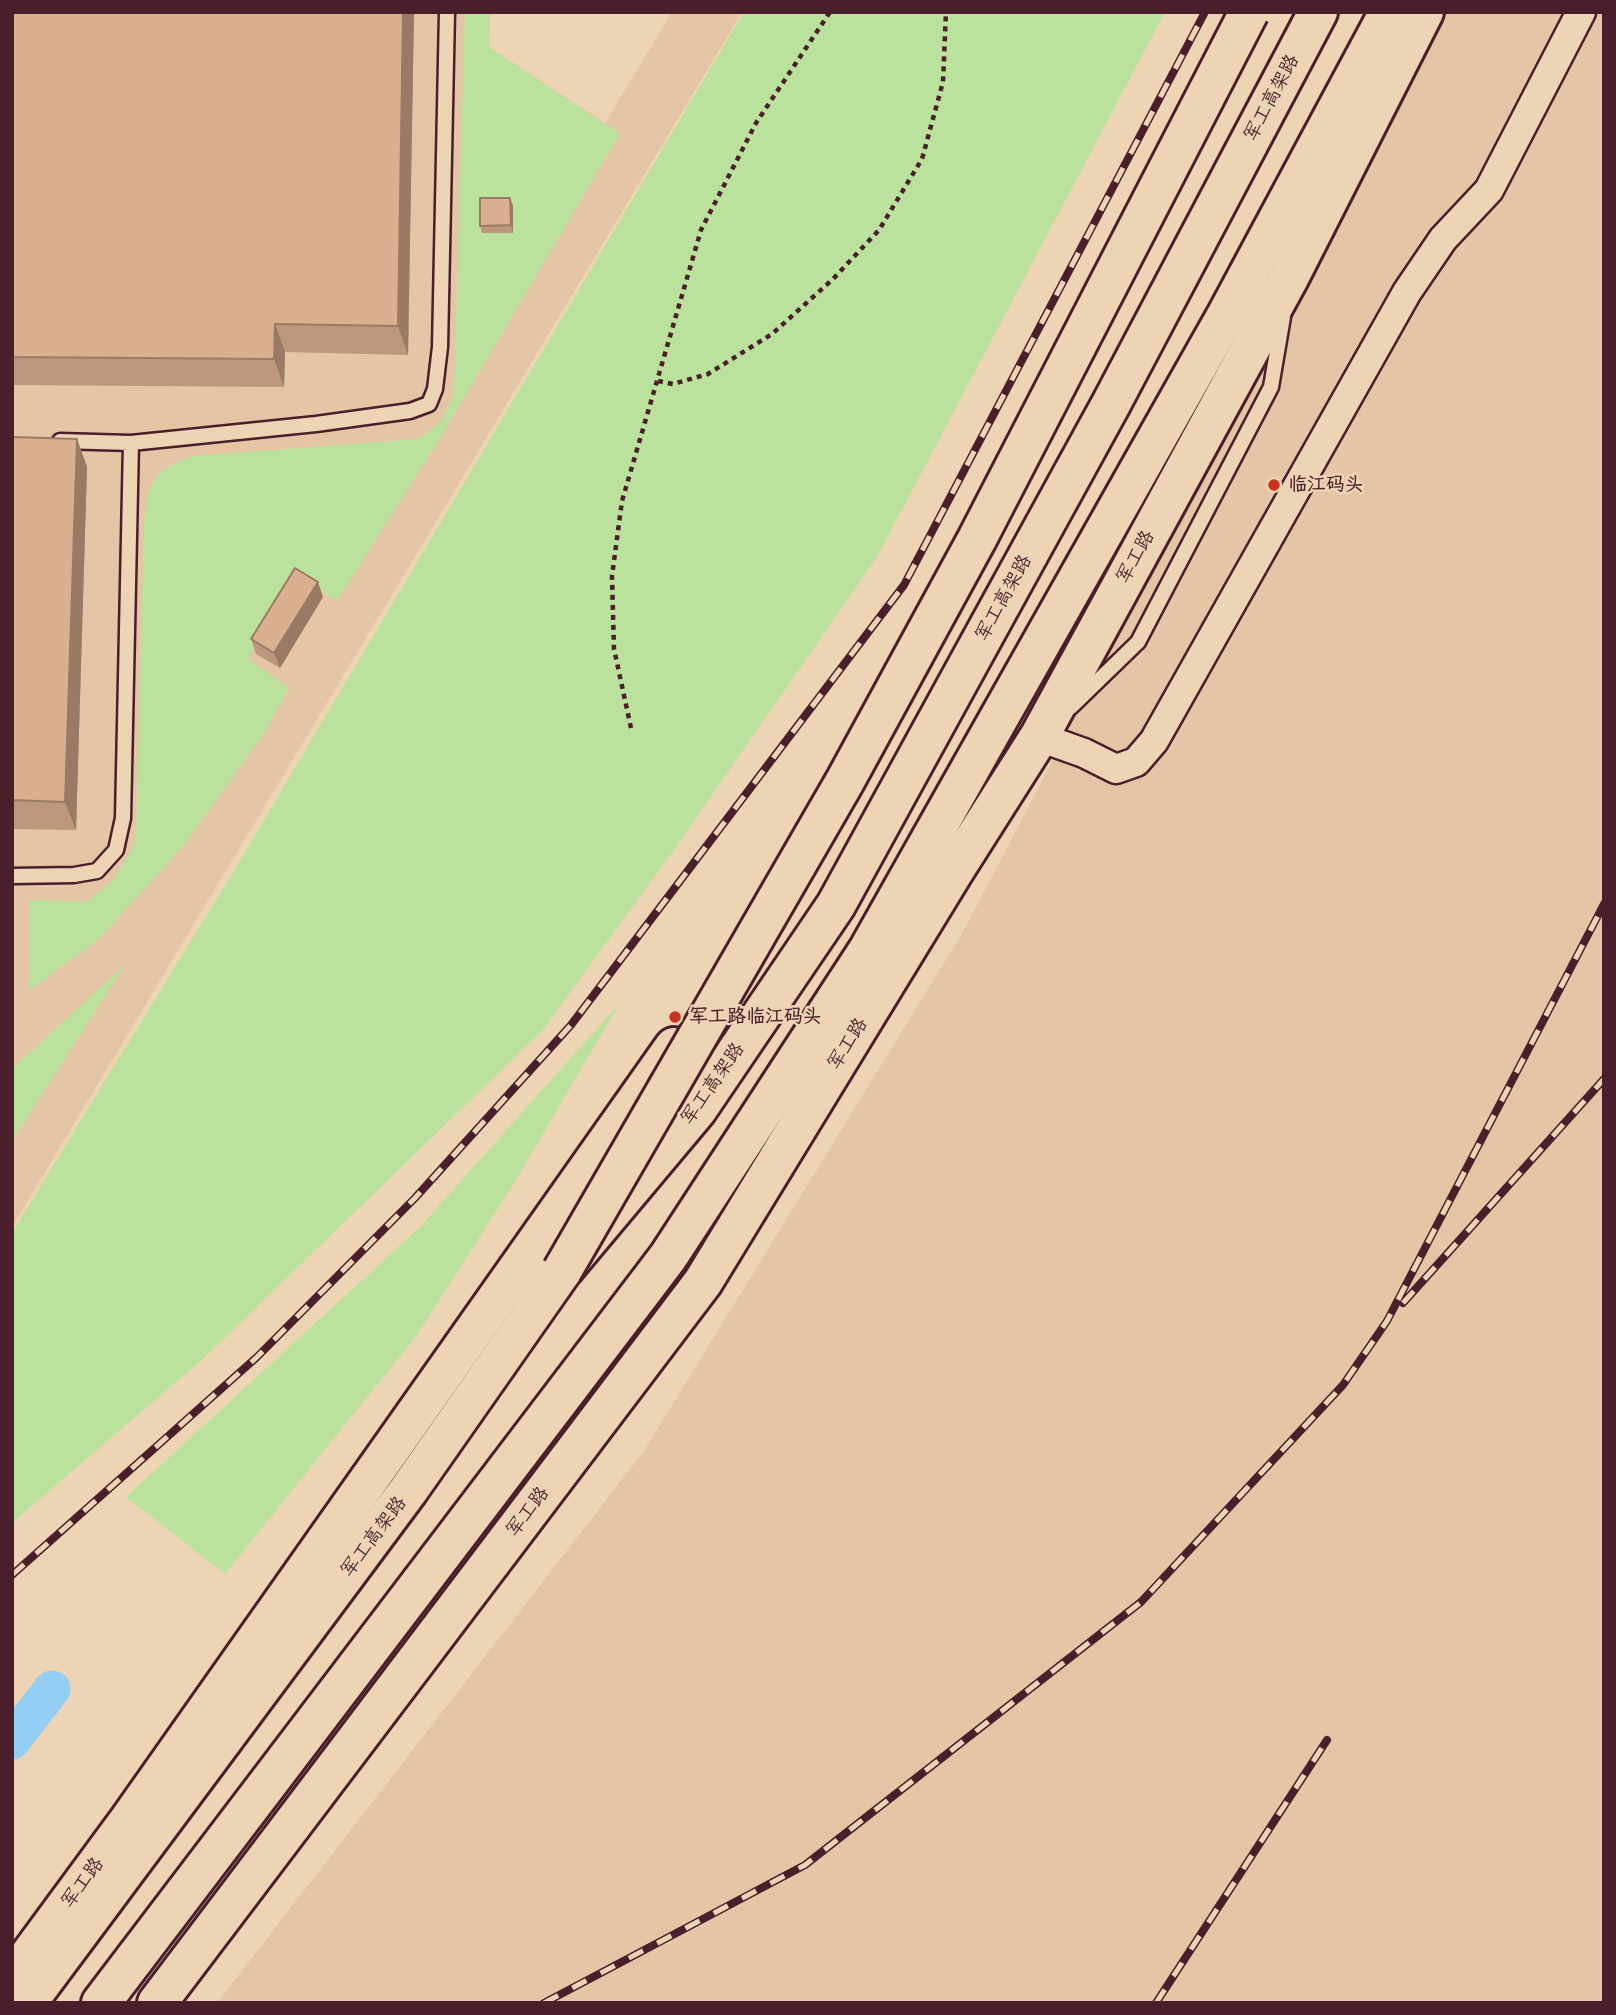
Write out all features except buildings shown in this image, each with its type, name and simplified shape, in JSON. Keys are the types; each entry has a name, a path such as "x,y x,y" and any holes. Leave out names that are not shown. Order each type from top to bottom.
{"main road":[{"path":"562,1271 845,781 977,539 1250,12"},
{"name":"军工路","path":"12,1979 129,1820 693,1018 799,873 841,809 897,712 1270,12"},
{"name":"军工高架路","path":"27,2003 408,1490 562,1271 697,1110 836,905 1111,404 1318,12"},
{"path":"101,2003 668,1257 868,950 1227,314 1389,12"},
{"name":"军工路","path":"157,2003 703,1282 954,871 1040,737 1289,278 1424,12"}],"street":[{"path":"1040,737 1084,753 1116,769 1136,762 1154,741 1407,292 1443,239 1489,190 1581,12"}],"lane":[{"path":"52,440 131,443 316,424 410,411 429,404 435,389 439,347 447,12"},
{"path":"12,876 74,875 97,871 116,850 123,818 131,443"}],"path":[{"path":"631,728 614,649 612,576 622,501 701,230 756,123 830,12"},
{"path":"657,381 673,384 708,374 772,334 833,279 879,230 922,159 943,82 946,12"}],"shaded area":[{"path":"12,12 490,12 489,47 605,123 672,12 742,12 12,1227"},
{"path":"1444,12 1604,12 1604,2003 217,2003 644,1451 963,932"}],"green space":[{"path":"465,12 490,12 489,47 620,134 439,440 337,601 296,576 248,659 289,688 265,732 185,844 98,940 30,990 29,900 86,902 115,879 136,841 144,524 154,480 168,468 192,456 419,439 442,421 454,394"},
{"path":"744,12 1165,12 877,557 671,854 542,1031 204,1358 12,1523 12,1233 232,874"},
{"path":"125,965 12,1141 12,1069"},
{"path":"620,1003 514,1183 417,1335 225,1574 126,1497 420,1227"}],"waterway":[{"path":"12,1741 52,1689"}],"railway":[{"path":"12,1575 257,1357 415,1198 571,1025 904,585 1205,12"},
{"path":"544,2003 805,1865 1141,1602 1343,1385 1387,1321 1604,904"},
{"path":"1403,1303 1604,1079"},
{"path":"1156,2003 1327,1740"}],"place":[{"name":"临江码头","path":"1274,485"},
{"name":"军工路临江码头","path":"675,1017"}]}
